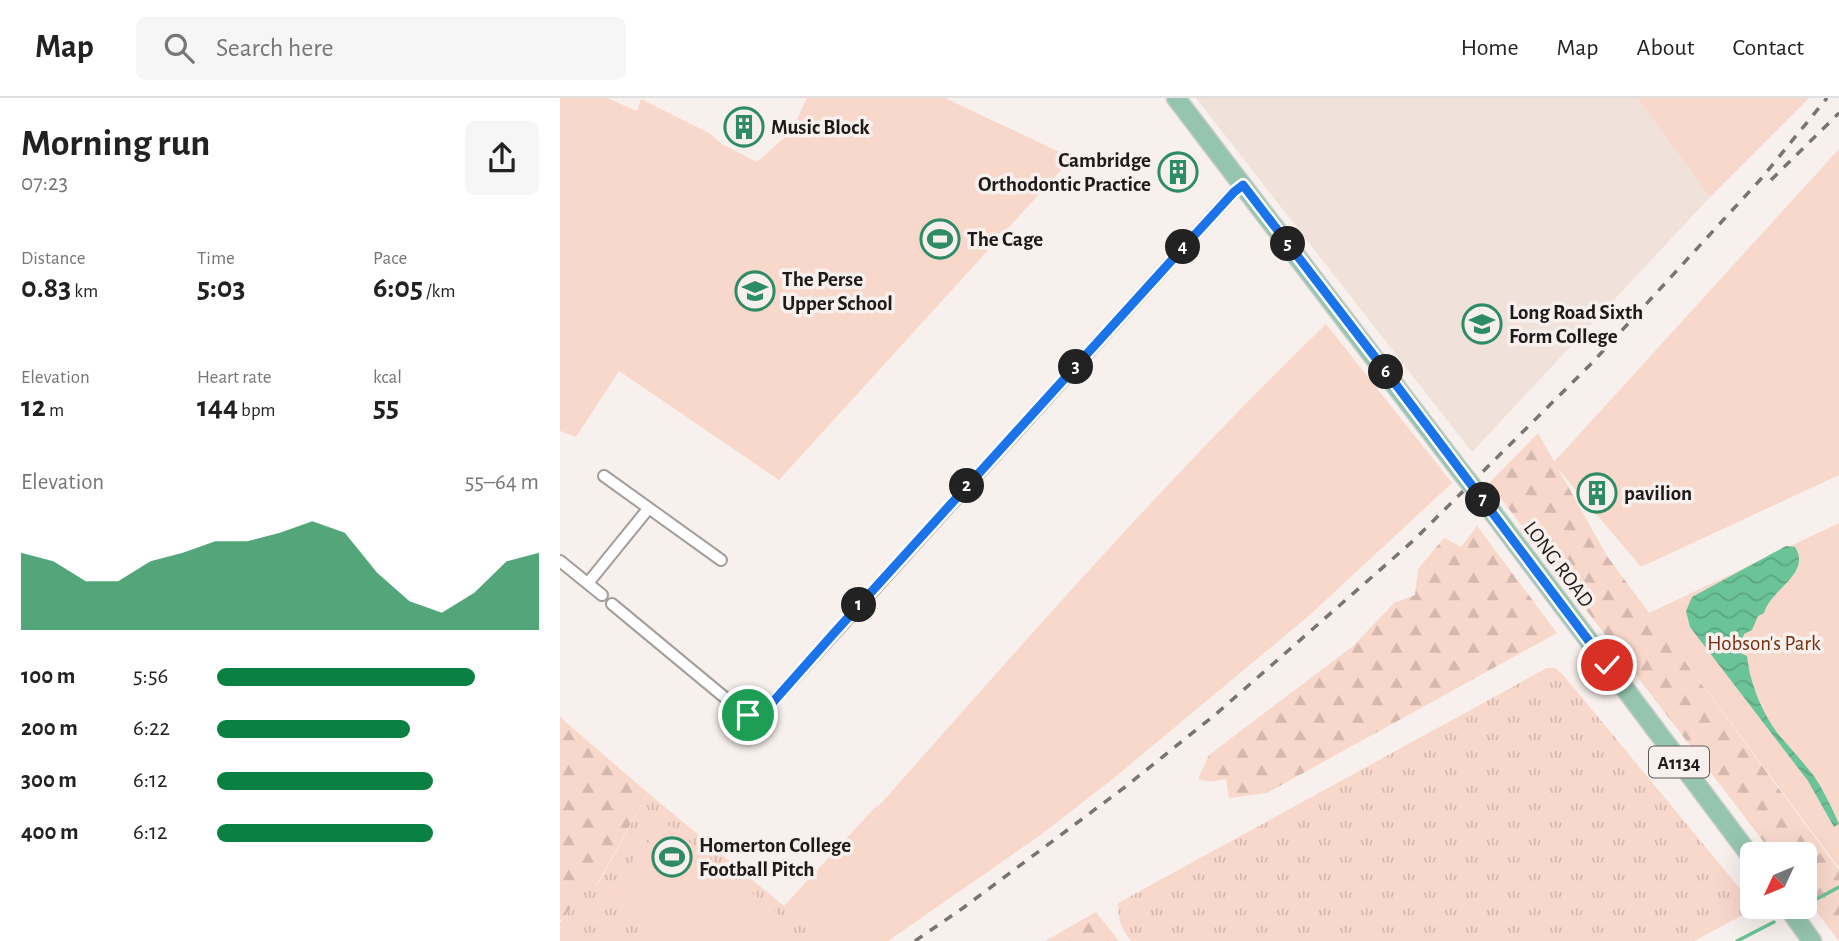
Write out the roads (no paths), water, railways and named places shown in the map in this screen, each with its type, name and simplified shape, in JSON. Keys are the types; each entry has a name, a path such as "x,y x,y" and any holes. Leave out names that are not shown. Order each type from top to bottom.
{"main road":[{"name":"LONG ROAD","path":"1176,98 1740,842"},
{"path":"1797,919 1813,941"}],"street":[{"path":"612,604 748,715 756,716 765,711 1225,201 1243,185"},
{"path":"604,476 721,560"},
{"path":"588,583 648,509"},
{"path":"560,561 602,595"}],"water":[{"path":"1786,546 1795,547 1799,557 1795,573 1774,596 1764,613 1758,616 1752,630 1744,634 1738,652 1747,656 1751,677 1767,717 1814,776 1824,794 1839,824 1834,827 1808,781 1690,627 1686,611 1692,597"}],"waterway":[{"path":"1817,899 1839,887"},
{"path":"1737,941 1774,922"}],"railway":[{"path":"915,941 1125,787 1216,714 1414,540 1591,364 1760,180 1827,98"},
{"path":"1771,180 1839,113"}],"place":[{"name":"Music Block","path":"744,127"},
{"name":"Cambridge Orthodontic Practice","path":"1178,172"},
{"name":"The Cage","path":"940,239"},
{"name":"The Perse Upper School","path":"755,291"},
{"name":"Long Road Sixth Form College","path":"1482,324"},
{"name":"pavilion","path":"1597,493"},
{"name":"Homerton College Football Pitch","path":"672,857"}],"park label":[{"name":"Hobson's Park","path":"1764,643"}]}
